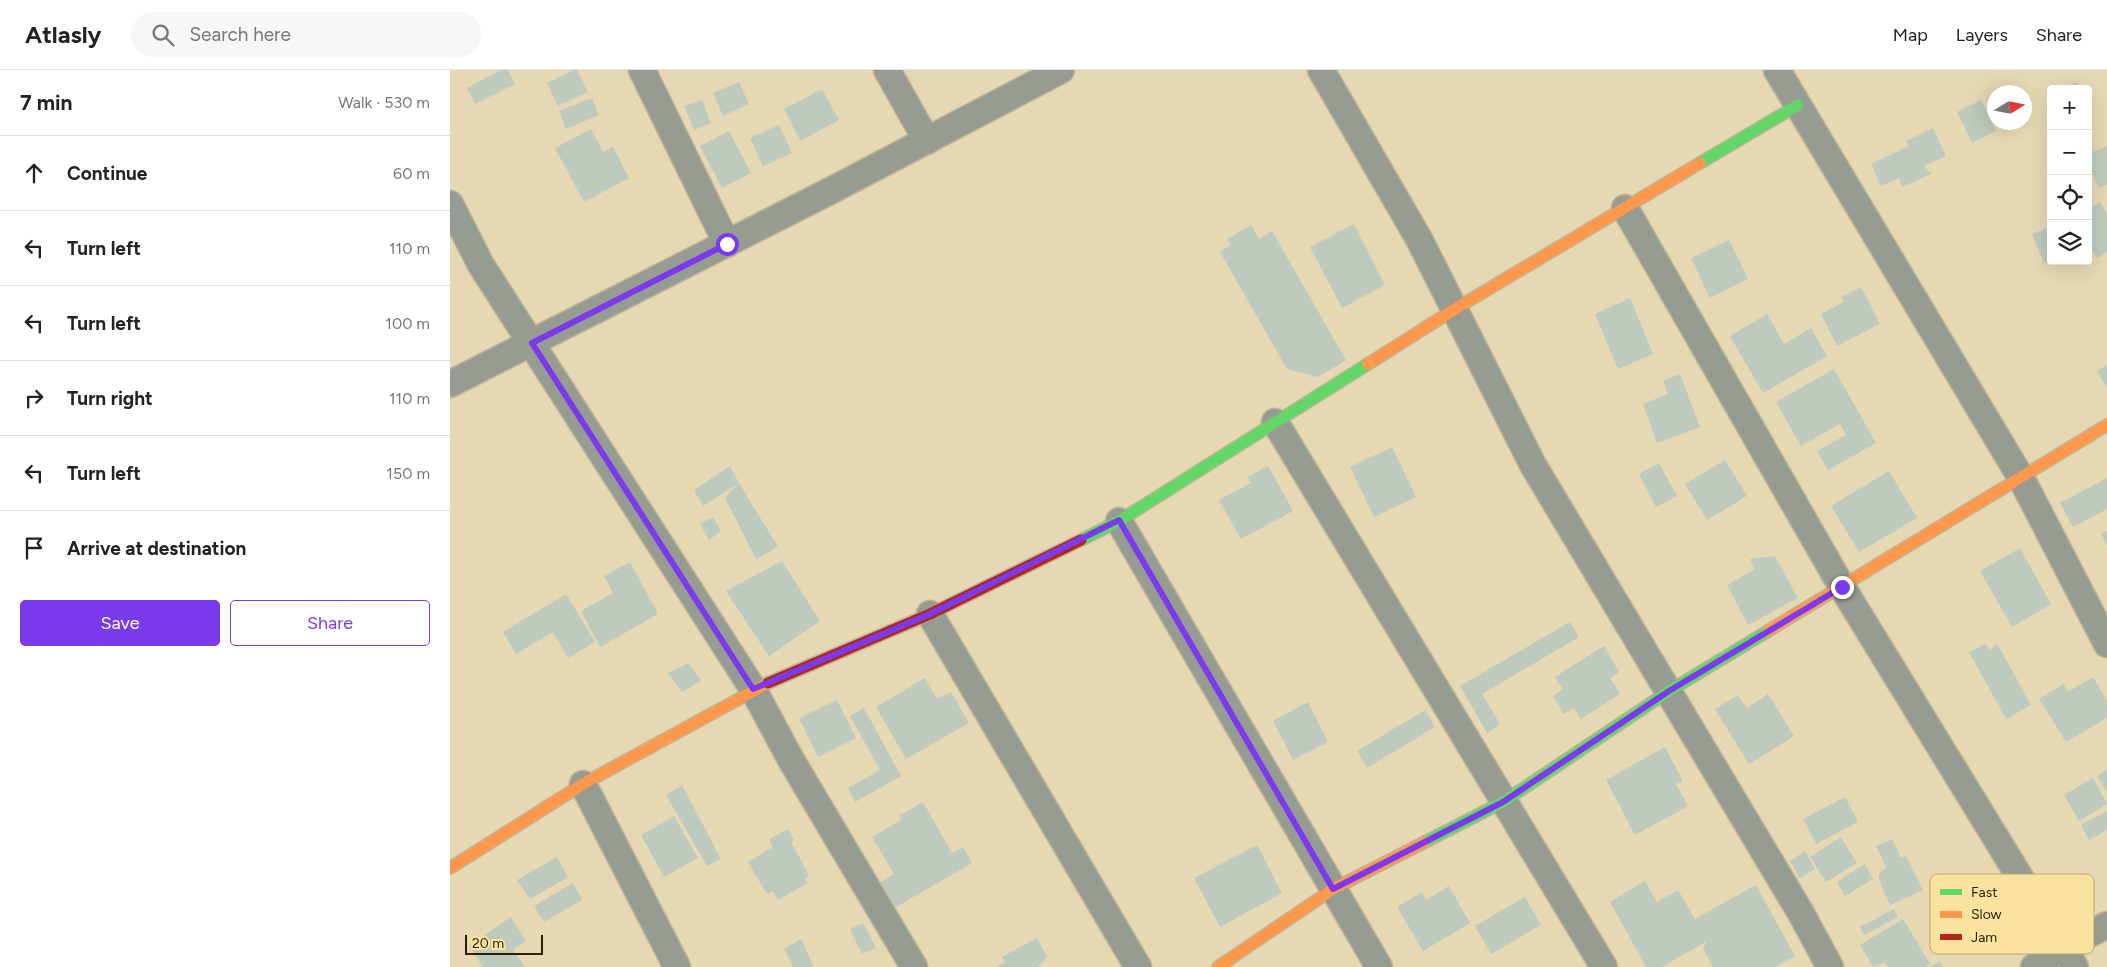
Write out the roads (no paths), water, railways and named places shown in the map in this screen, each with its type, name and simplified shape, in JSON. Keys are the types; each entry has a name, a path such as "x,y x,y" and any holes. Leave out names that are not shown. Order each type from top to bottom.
{"street":[{"path":"642,70 727,244"},
{"path":"887,70 927,141"},
{"path":"450,384 727,244 1061,70"},
{"path":"1322,70 1419,239 1533,465 1802,915 1830,967"},
{"path":"1777,70 2020,476 2107,644"},
{"path":"450,868 583,784 753,689 930,614 1119,520 1455,309 1798,105"},
{"path":"450,204 480,265 753,689 790,758 914,967"},
{"path":"1625,208 1842,587 2018,874"},
{"path":"1275,422 1604,967"},
{"path":"1218,967 1333,889 1503,802 1669,691 1842,587 2020,476 2107,425"},
{"path":"1119,520 1380,967"},
{"path":"930,614 1138,967"},
{"path":"583,784 676,967"},
{"path":"2094,937 2107,926"},
{"path":"2034,967 2069,957"}]}
